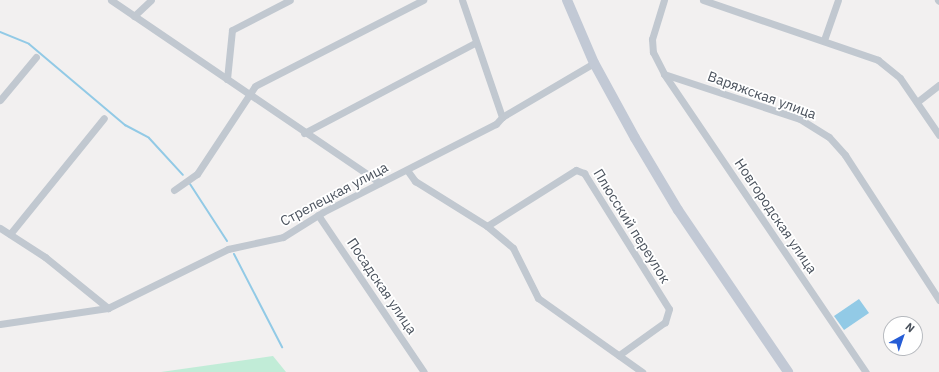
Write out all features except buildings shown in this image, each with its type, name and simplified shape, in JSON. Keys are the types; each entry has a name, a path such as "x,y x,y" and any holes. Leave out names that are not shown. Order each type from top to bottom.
{"main road":[{"path":"567,0 594,63 678,210 788,372"}],"street":[{"path":"111,0 304,133 380,183"},
{"path":"134,16 143,4 151,0"},
{"path":"227,79 232,30 290,0"},
{"path":"174,190 197,174 251,96 254,86 301,60 424,0"},
{"path":"462,0 475,43 502,117"},
{"path":"664,0 652,39 653,52 664,74"},
{"path":"703,0 824,40 878,60 900,78 918,102 939,135"},
{"path":"824,40 838,0"},
{"path":"304,133 475,43"},
{"path":"0,100 36,57"},
{"name":"Стрелецкая улица","path":"0,324 108,308 228,249 283,237 318,215 496,124 502,117 594,63"},
{"name":"Варяжская улица","path":"664,74 800,120 829,137 845,155 939,300"},
{"name":"Новгородская улица","path":"664,74 866,372"},
{"path":"918,102 939,85"},
{"path":"10,234 104,118"},
{"path":"407,170 416,181 488,226 513,248 538,298 642,372"},
{"name":"Плюсский переулок","path":"488,226 576,170 584,173 669,309 665,322 619,355"},
{"name":"Посадская улица","path":"318,215 424,372"},
{"path":"0,228 45,257 108,308"}],"green space":[{"path":"273,356 286,372 161,372"}],"water":[{"path":"859,299 869,313 844,330 834,316"}],"waterway":[{"path":"0,32 29,44 125,125 149,138 183,175"},
{"path":"190,184 227,241"},
{"path":"234,254 282,347"}]}
